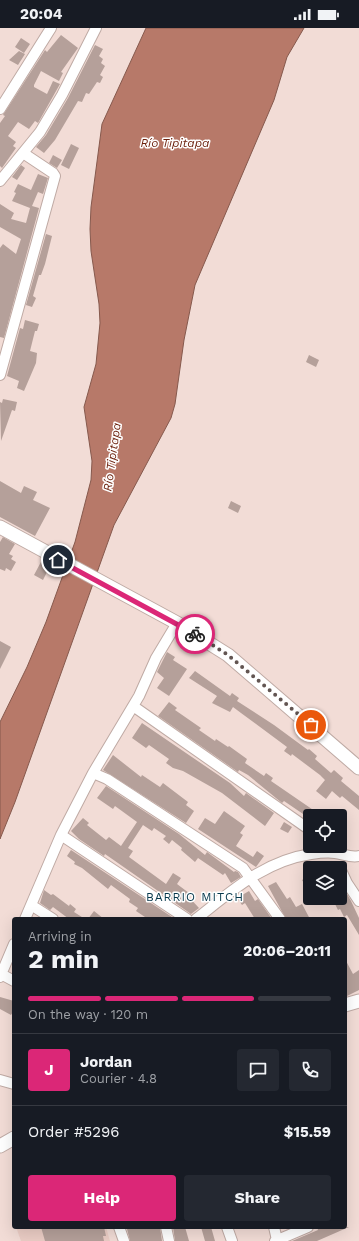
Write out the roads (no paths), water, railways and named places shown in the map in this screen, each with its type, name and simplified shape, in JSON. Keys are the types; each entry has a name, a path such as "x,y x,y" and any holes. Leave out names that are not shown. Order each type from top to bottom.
{"street":[{"path":"0,108 51,28"},
{"path":"0,181 40,132 62,95 96,28"},
{"path":"0,375 3,351 54,179 53,173 23,153"},
{"path":"0,527 100,583 177,623 228,655 359,768"},
{"path":"26,917 61,835 93,773 133,706 156,658 177,623"},
{"path":"133,706 303,825"},
{"path":"93,773 107,779 243,868 251,876 279,917"},
{"path":"61,835 184,917"},
{"path":"199,917 251,876 283,860 316,853"},
{"path":"343,853 355,857 359,856"},
{"path":"347,883 359,901"},
{"path":"31,905 50,917"},
{"path":"12,949 1,975 12,980"},
{"path":"347,1005 359,1002"},
{"path":"0,1080 12,1083"},
{"path":"0,1146 12,1139"},
{"path":"121,1229 124,1241"},
{"path":"167,1229 170,1241"},
{"path":"229,1229 232,1241"},
{"path":"274,1229 276,1241 303,1229"}],"water":[{"name":"Río Tipitapa","path":"146,28 304,28 287,57 274,100 195,285 184,340 175,404 171,418 114,525 15,802 0,839 0,722 27,667 46,622 75,542 91,480 92,461 84,407 96,364 100,323 99,304 91,251 90,229 91,207 102,124"}],"district":[{"name":"BARRIO MITCH","path":"195,897"}]}
